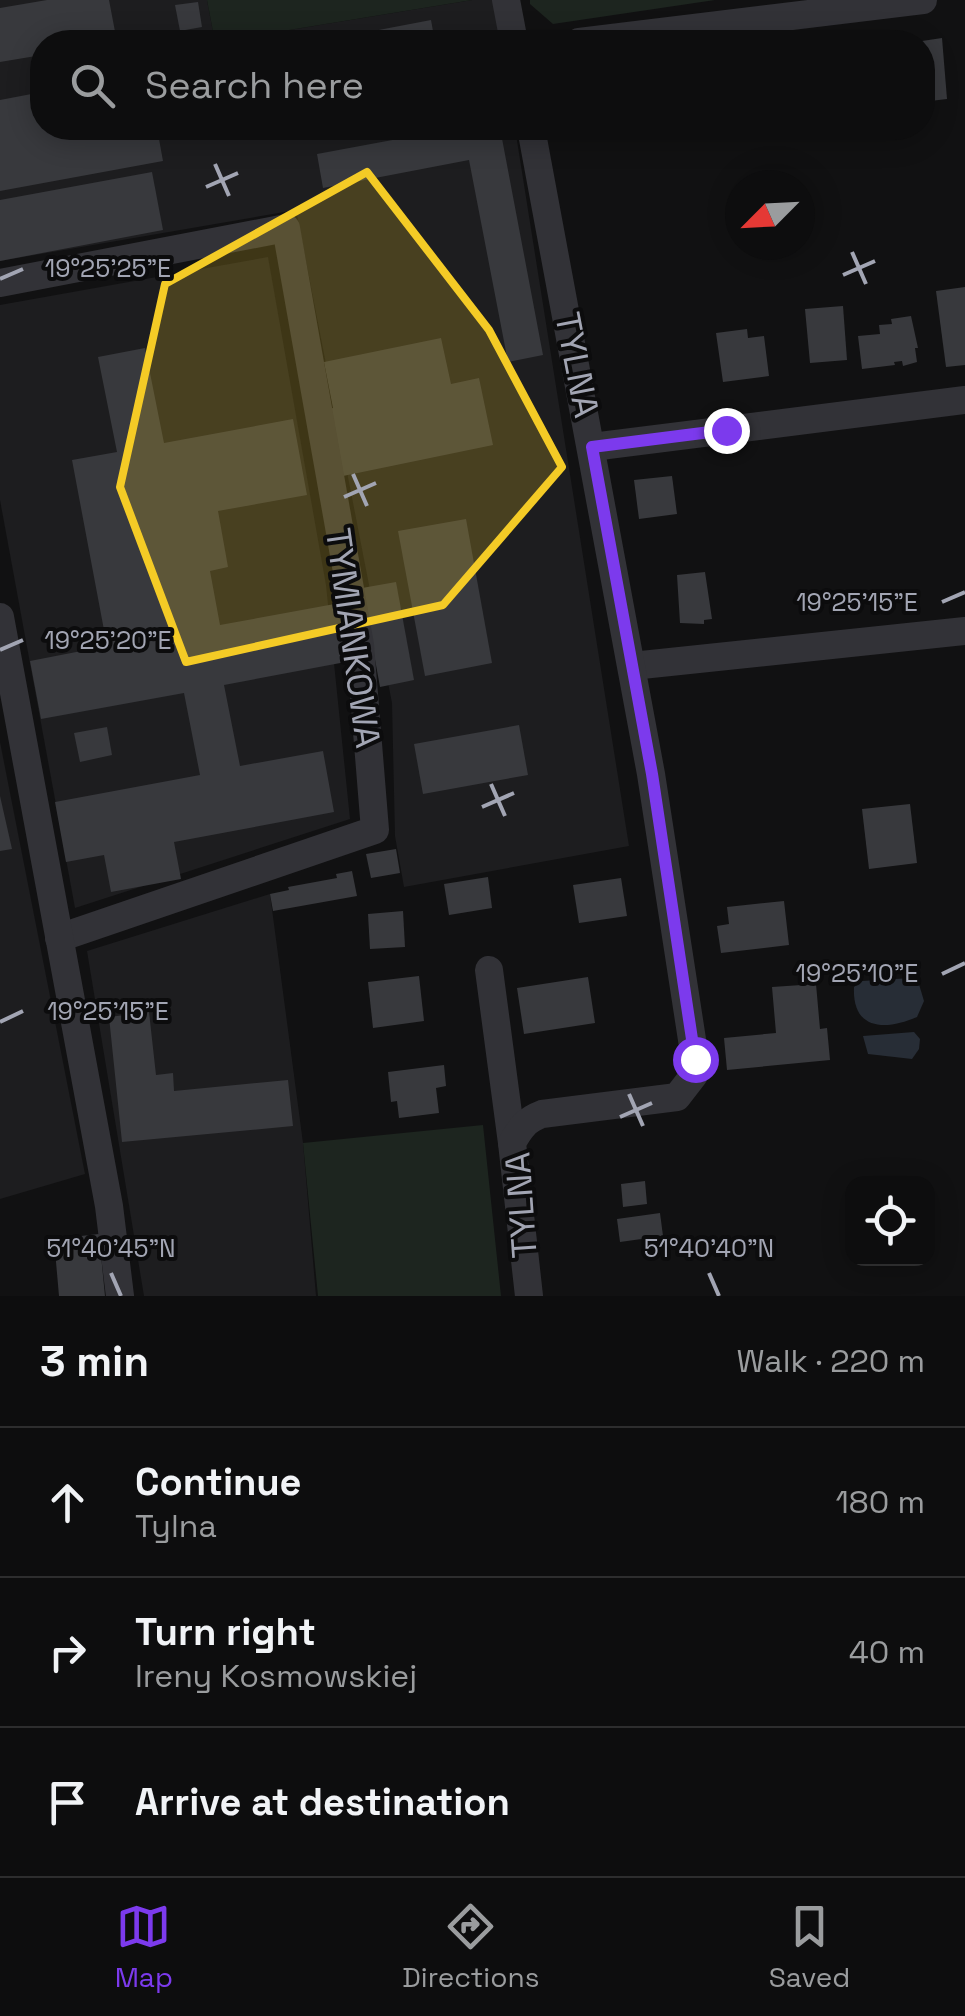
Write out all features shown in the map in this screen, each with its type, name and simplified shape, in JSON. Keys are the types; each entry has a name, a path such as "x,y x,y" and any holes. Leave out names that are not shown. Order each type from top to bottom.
{"street":[{"path":"506,0 512,30"},
{"path":"677,30 923,0"},
{"name":"TYLNA","path":"528,1296 512,1142 529,1119 667,1100 686,1089 694,1075 692,1040 632,666 533,140"},
{"name":"TYMIANKOWA","path":"0,283 286,228 360,645 376,830 59,938"},
{"path":"592,447 965,400"},
{"path":"0,616 109,1206 120,1296"},
{"path":"632,666 965,632"},
{"path":"489,970 512,1142"}],"highlighted area":[{"path":"367,172 489,330 562,467 443,605 186,662 120,487 165,284"}],"shaded area":[{"path":"0,0 207,0 213,30 30,30 30,140 517,140 629,846 404,887 395,836 392,703 296,210 0,261"},
{"path":"207,0 472,0 288,30 213,30"},
{"path":"472,0 494,0 499,30 289,30"},
{"path":"530,0 715,0 553,24"},
{"path":"268,257 326,585 350,819 75,908 0,500 0,305"},
{"path":"0,742 85,1174 0,1199"},
{"path":"270,894 303,1143 316,1296 144,1296 87,951"},
{"path":"862,981 918,981 924,1001 917,1017 882,1025 865,1019 859,1012 854,987"},
{"path":"914,1032 920,1039 912,1059 868,1054 863,1036"},
{"path":"483,1125 501,1296 318,1296 303,1143"}],"building":[{"path":"47,0 109,0 115,30 30,30 30,57 0,62 0,8"},
{"path":"198,2 202,27 180,30 175,5"},
{"path":"431,20 433,30 379,30"},
{"path":"942,38 947,99 935,100 935,39"},
{"path":"30,94 30,140 159,140 163,161 0,191 0,100"},
{"path":"392,140 502,140 543,355 508,362 469,160 323,188 317,154"},
{"path":"152,172 163,230 0,261 0,200"},
{"path":"965,287 965,365 946,367 936,291"},
{"path":"843,306 847,360 810,363 805,309"},
{"path":"911,316 917,362 862,369 858,336 880,334 879,325"},
{"path":"747,329 748,338 764,336 769,376 723,382 716,333"},
{"path":"441,338 451,384 479,378 493,445 343,476 324,362"},
{"path":"145,348 164,443 293,419 307,495 218,511 228,567 210,571 220,625 340,603 351,661 224,685 240,766 323,751 334,812 174,842 181,879 111,892 104,855 66,862 55,802 200,775 184,693 41,719 30,661 107,646 72,460 117,452 98,357"},
{"path":"672,476 677,514 639,519 634,480"},
{"path":"466,519 492,663 425,676 398,531"},
{"path":"705,572 712,619 704,620 704,624 680,623 677,575"},
{"path":"396,582 414,680 380,687 362,588"},
{"path":"519,725 528,775 423,794 414,744"},
{"path":"107,727 112,755 80,762 74,733"},
{"path":"0,796 12,849 0,851"},
{"path":"910,804 917,863 869,869 862,809"},
{"path":"396,849 400,873 371,878 366,854"},
{"path":"352,871 357,896 273,911 270,894"},
{"path":"488,877 492,908 449,915 444,884"},
{"path":"621,878 627,916 579,923 573,885"},
{"path":"784,901 789,945 721,953 717,926 729,924 727,907"},
{"path":"403,911 405,947 370,949 368,914"},
{"path":"419,976 424,1021 373,1028 368,982"},
{"path":"588,977 595,1023 524,1034 517,988"},
{"path":"816,984 820,1029 827,1028 830,1060 727,1070 724,1038 776,1033 772,987"},
{"path":"149,1012 156,1075 173,1073 174,1091 288,1080 293,1126 122,1142 109,1017"},
{"path":"444,1065 446,1086 436,1088 439,1113 399,1118 397,1101 391,1102 388,1072"},
{"path":"645,1181 647,1204 623,1207 621,1184"},
{"path":"660,1213 663,1236 620,1242 617,1219"},
{"path":"99,1234 105,1296 59,1296 54,1239"}],"route":[{"path":"695,1059 652,774 592,447 726,430"}]}
